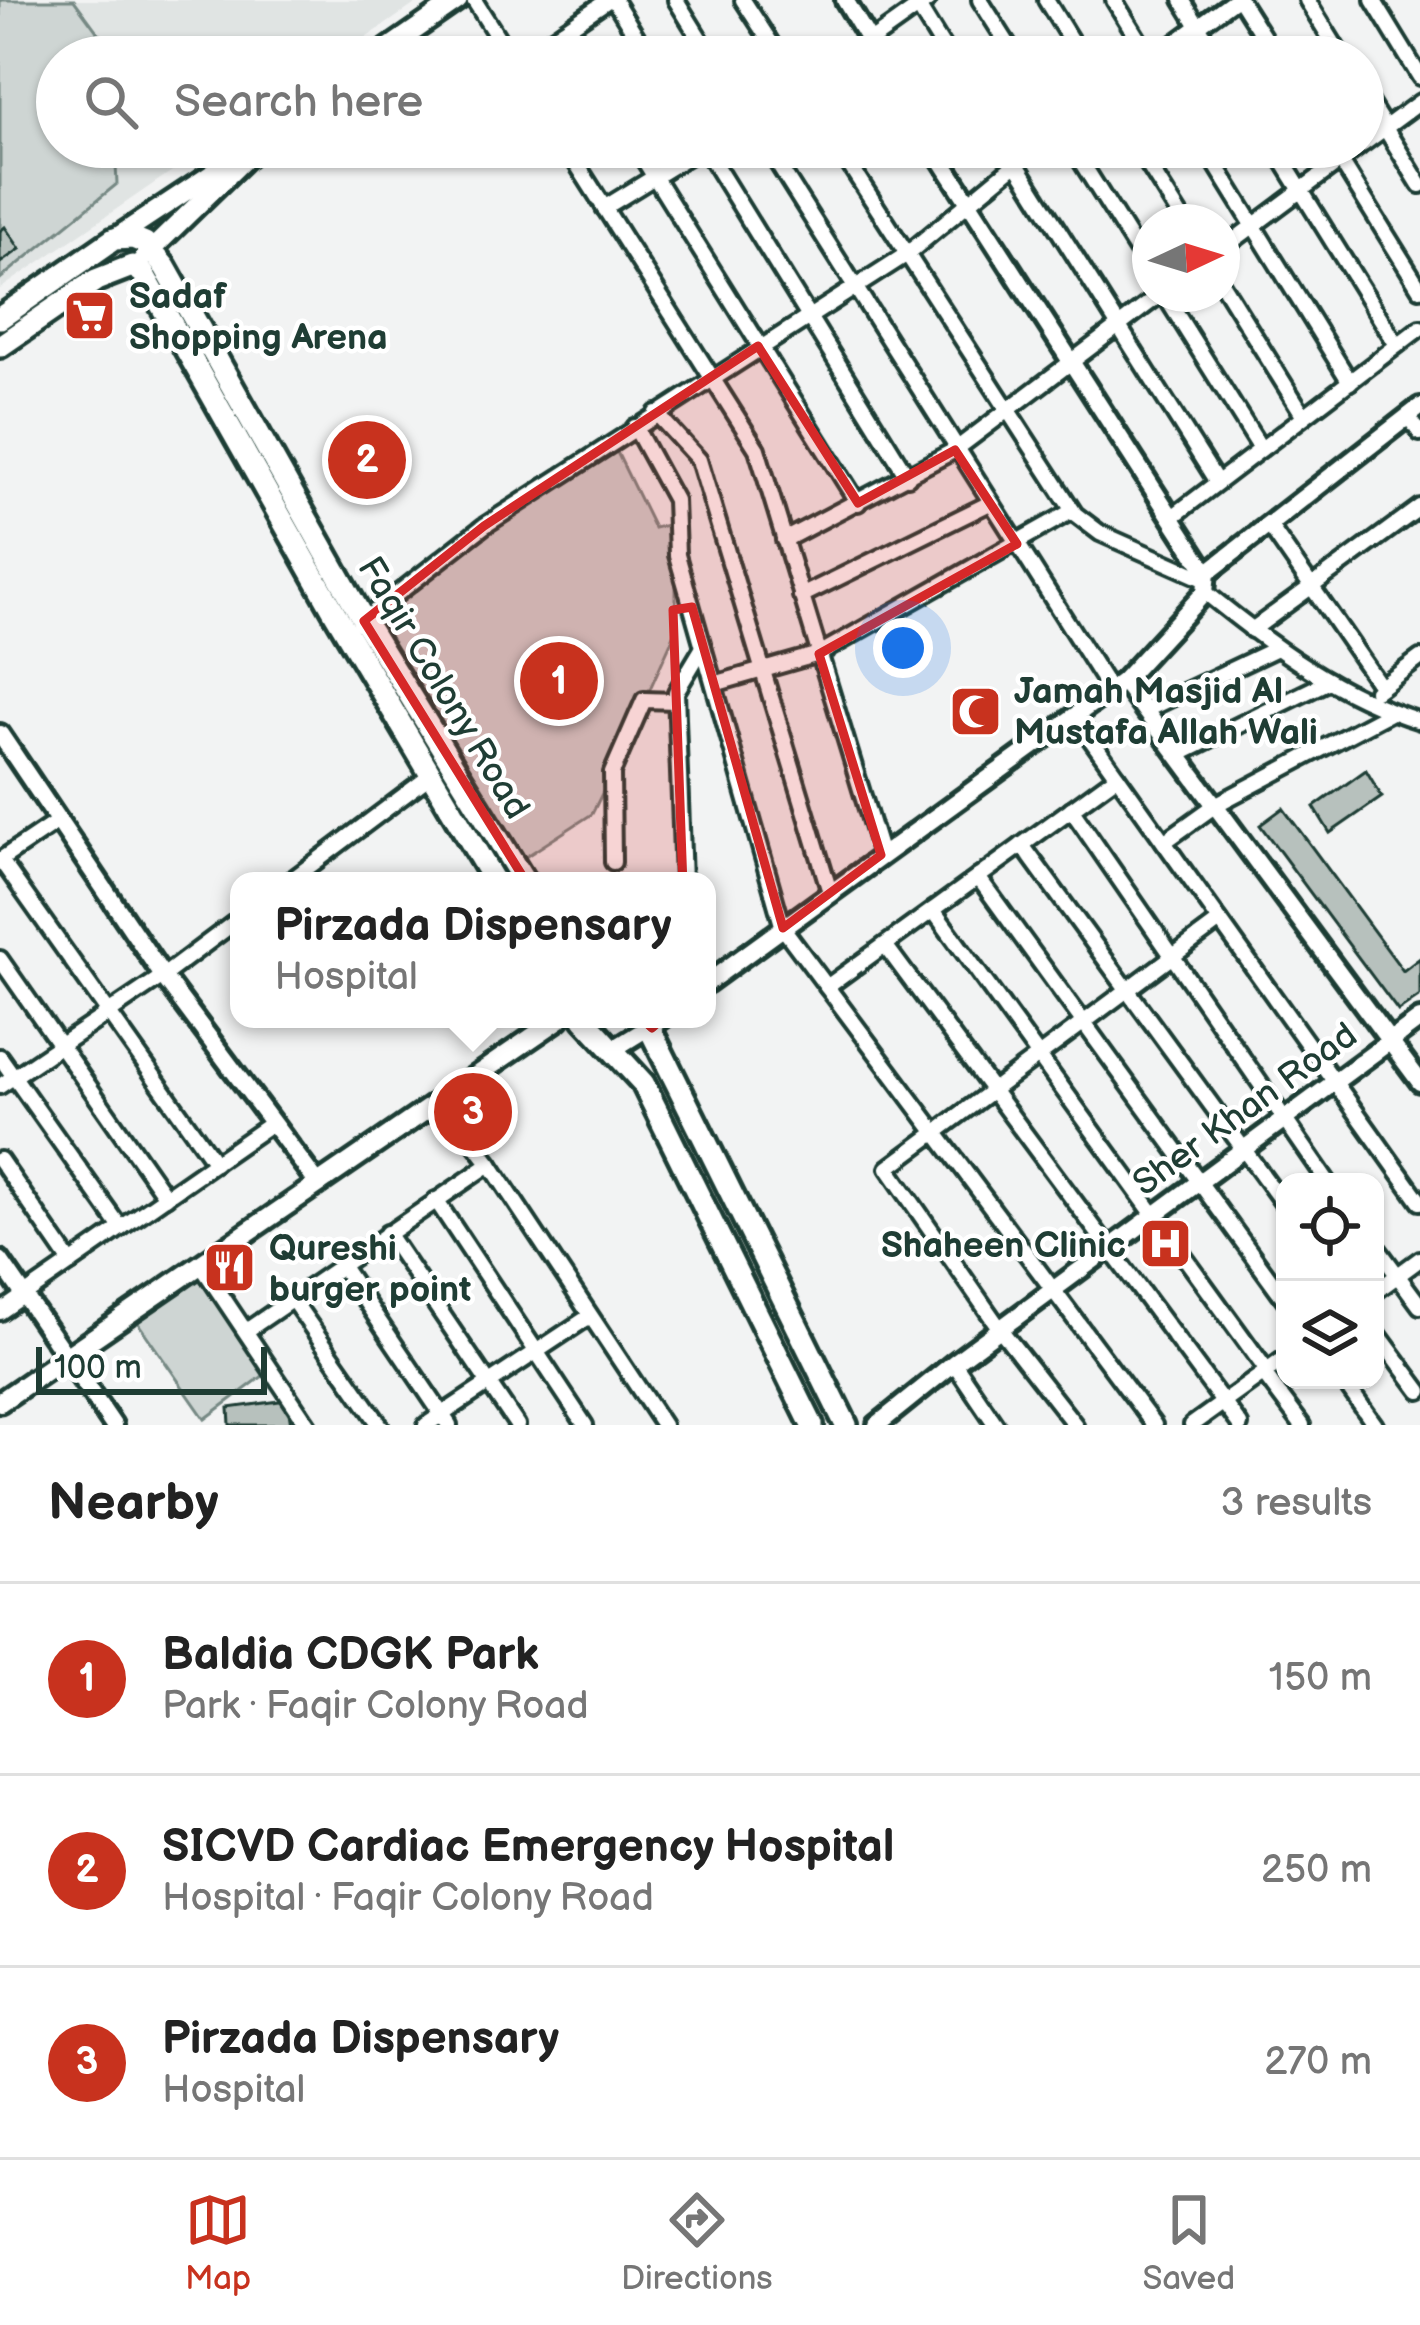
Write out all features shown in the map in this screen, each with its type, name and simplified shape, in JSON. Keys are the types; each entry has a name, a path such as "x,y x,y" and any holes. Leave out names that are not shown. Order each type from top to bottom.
{"main road":[{"path":"406,36 458,0"},
{"path":"0,318 223,168"},
{"path":"0,346 106,275 132,266 234,168"},
{"path":"114,239 133,238 152,250"},
{"name":"Faqir Colony Road","path":"152,250 199,325 430,776 489,872"},
{"name":"Faqir Colony Road","path":"132,266 151,286 355,626 518,872"},
{"path":"0,1402 546,1028"},
{"path":"592,1028 643,1082 812,1425"},
{"path":"656,1028 846,1425"}],"street":[{"path":"474,0 497,36"},
{"path":"556,36 611,0 635,36"},
{"path":"676,0 698,36"},
{"path":"743,0 766,36"},
{"path":"845,0 867,36"},
{"path":"980,0 1003,36"},
{"path":"1046,0 1068,36"},
{"path":"1114,0 1139,36"},
{"path":"1182,0 1204,36"},
{"path":"1183,36 1237,0 1262,36"},
{"path":"1307,0 1329,36"},
{"path":"1372,0 1420,76"},
{"path":"888,36 920,2 938,36"},
{"path":"563,31 566,36"},
{"path":"1420,102 1385,128 1420,184"},
{"path":"579,168 757,449 880,855"},
{"path":"648,168 858,502"},
{"path":"604,208 669,168"},
{"path":"716,168 908,477"},
{"path":"779,168 955,450 1116,686 1146,710 1180,754 1420,1082"},
{"path":"852,168 1072,511 1100,533 1206,582"},
{"path":"946,168 1171,518 1206,582 1275,649 1363,700 1420,721"},
{"path":"355,626 484,526 907,254 1008,168"},
{"path":"1020,168 1217,482"},
{"path":"1085,168 1132,242"},
{"path":"1150,168 1173,204"},
{"path":"1217,168 1349,382"},
{"path":"1287,168 1397,345"},
{"path":"1240,236 1322,168"},
{"path":"1345,168 1420,289"},
{"path":"784,540 955,450 1138,312"},
{"path":"1174,312 1262,449"},
{"path":"1239,312 1304,416"},
{"path":"1171,518 1420,328"},
{"path":"716,976 1116,686 1206,582 1268,525 1414,412 1420,433"},
{"path":"656,413 699,460 830,892"},
{"path":"635,427 675,500 677,555 783,928 1154,1425"},
{"path":"801,596 990,503"},
{"path":"1252,630 1420,507"},
{"path":"714,684 819,654 1072,511"},
{"path":"1268,525 1381,687"},
{"path":"683,872 676,692 703,647"},
{"path":"1146,710 1275,649"},
{"path":"1363,700 1420,658"},
{"path":"1180,754 1329,681"},
{"path":"613,862 611,773 644,700 676,701"},
{"path":"1164,842 1217,804 1391,712"},
{"path":"1075,717 1420,1202"},
{"path":"0,734 163,976 318,1184"},
{"path":"302,872 430,776"},
{"path":"827,987 1117,776"},
{"path":"1071,809 1321,1173"},
{"path":"58,820 0,860 215,1163"},
{"path":"1022,844 1276,1194"},
{"path":"978,877 1276,1288"},
{"path":"933,910 1302,1425"},
{"path":"1075,1425 1000,1329 888,1168 1220,921"},
{"path":"7,1081 230,927"},
{"path":"885,945 1240,1425"},
{"path":"0,959 166,1197"},
{"name":"Sher Khan Road","path":"877,1425 1420,1019"},
{"path":"612,1050 644,1028"},
{"path":"0,1057 7,1081 121,1228"},
{"path":"443,1102 490,1164 663,1425"},
{"path":"0,1312 272,1123"},
{"path":"0,1160 71,1263"},
{"path":"246,1331 490,1164"},
{"path":"436,1200 585,1425"},
{"path":"387,1234 518,1425"},
{"path":"1384,1258 1420,1306"},
{"path":"1384,1285 1420,1259"},
{"path":"0,1260 68,1356 104,1422"},
{"path":"201,1265 308,1425"},
{"path":"341,1265 445,1420"},
{"path":"292,1299 380,1425"},
{"path":"427,1425 445,1420 488,1383 590,1316"},
{"path":"1384,1342 1420,1391"},
{"path":"954,1363 996,1425"},
{"path":"1192,1425 1276,1364"},
{"path":"1349,1389 1375,1425"}],"highlighted area":[{"path":"758,346 858,503 955,450 1017,544 819,654 881,855 783,928 692,607 673,610 687,997 652,1028 571,954 364,621 484,526"}],"shaded area":[{"path":"0,0 421,0 369,36 36,36 36,168 176,168 0,289"},
{"path":"0,0 74,0 100,36 36,36 36,168 116,168 117,184 0,279"},
{"path":"612,442 654,528 676,523 676,631 592,814 513,865 364,621"},
{"path":"201,1265 271,1370 205,1419 131,1313"}],"building":[{"path":"5,227 20,249 0,263 0,231"},
{"path":"1366,770 1382,797 1330,833 1314,807"},
{"path":"1283,808 1403,971 1420,958 1420,996 1398,1011 1260,825"},
{"path":"287,1400 291,1425 230,1425 229,1408"}],"place":[{"name":"Sadaf Shopping Arena","path":"90,316"},
{"name":"SICVD Cardiac Emergency Hospital","path":"367,460"},
{"name":"Baldia CDGK Park","path":"559,681"},
{"name":"Jamah Masjid Al Mustafa Allah Wali","path":"975,711"},
{"name":"Pirzada Dispensary","path":"473,1112"},
{"name":"Shaheen Clinic","path":"1165,1244"},
{"name":"Qureshi burger point","path":"230,1268"}]}
